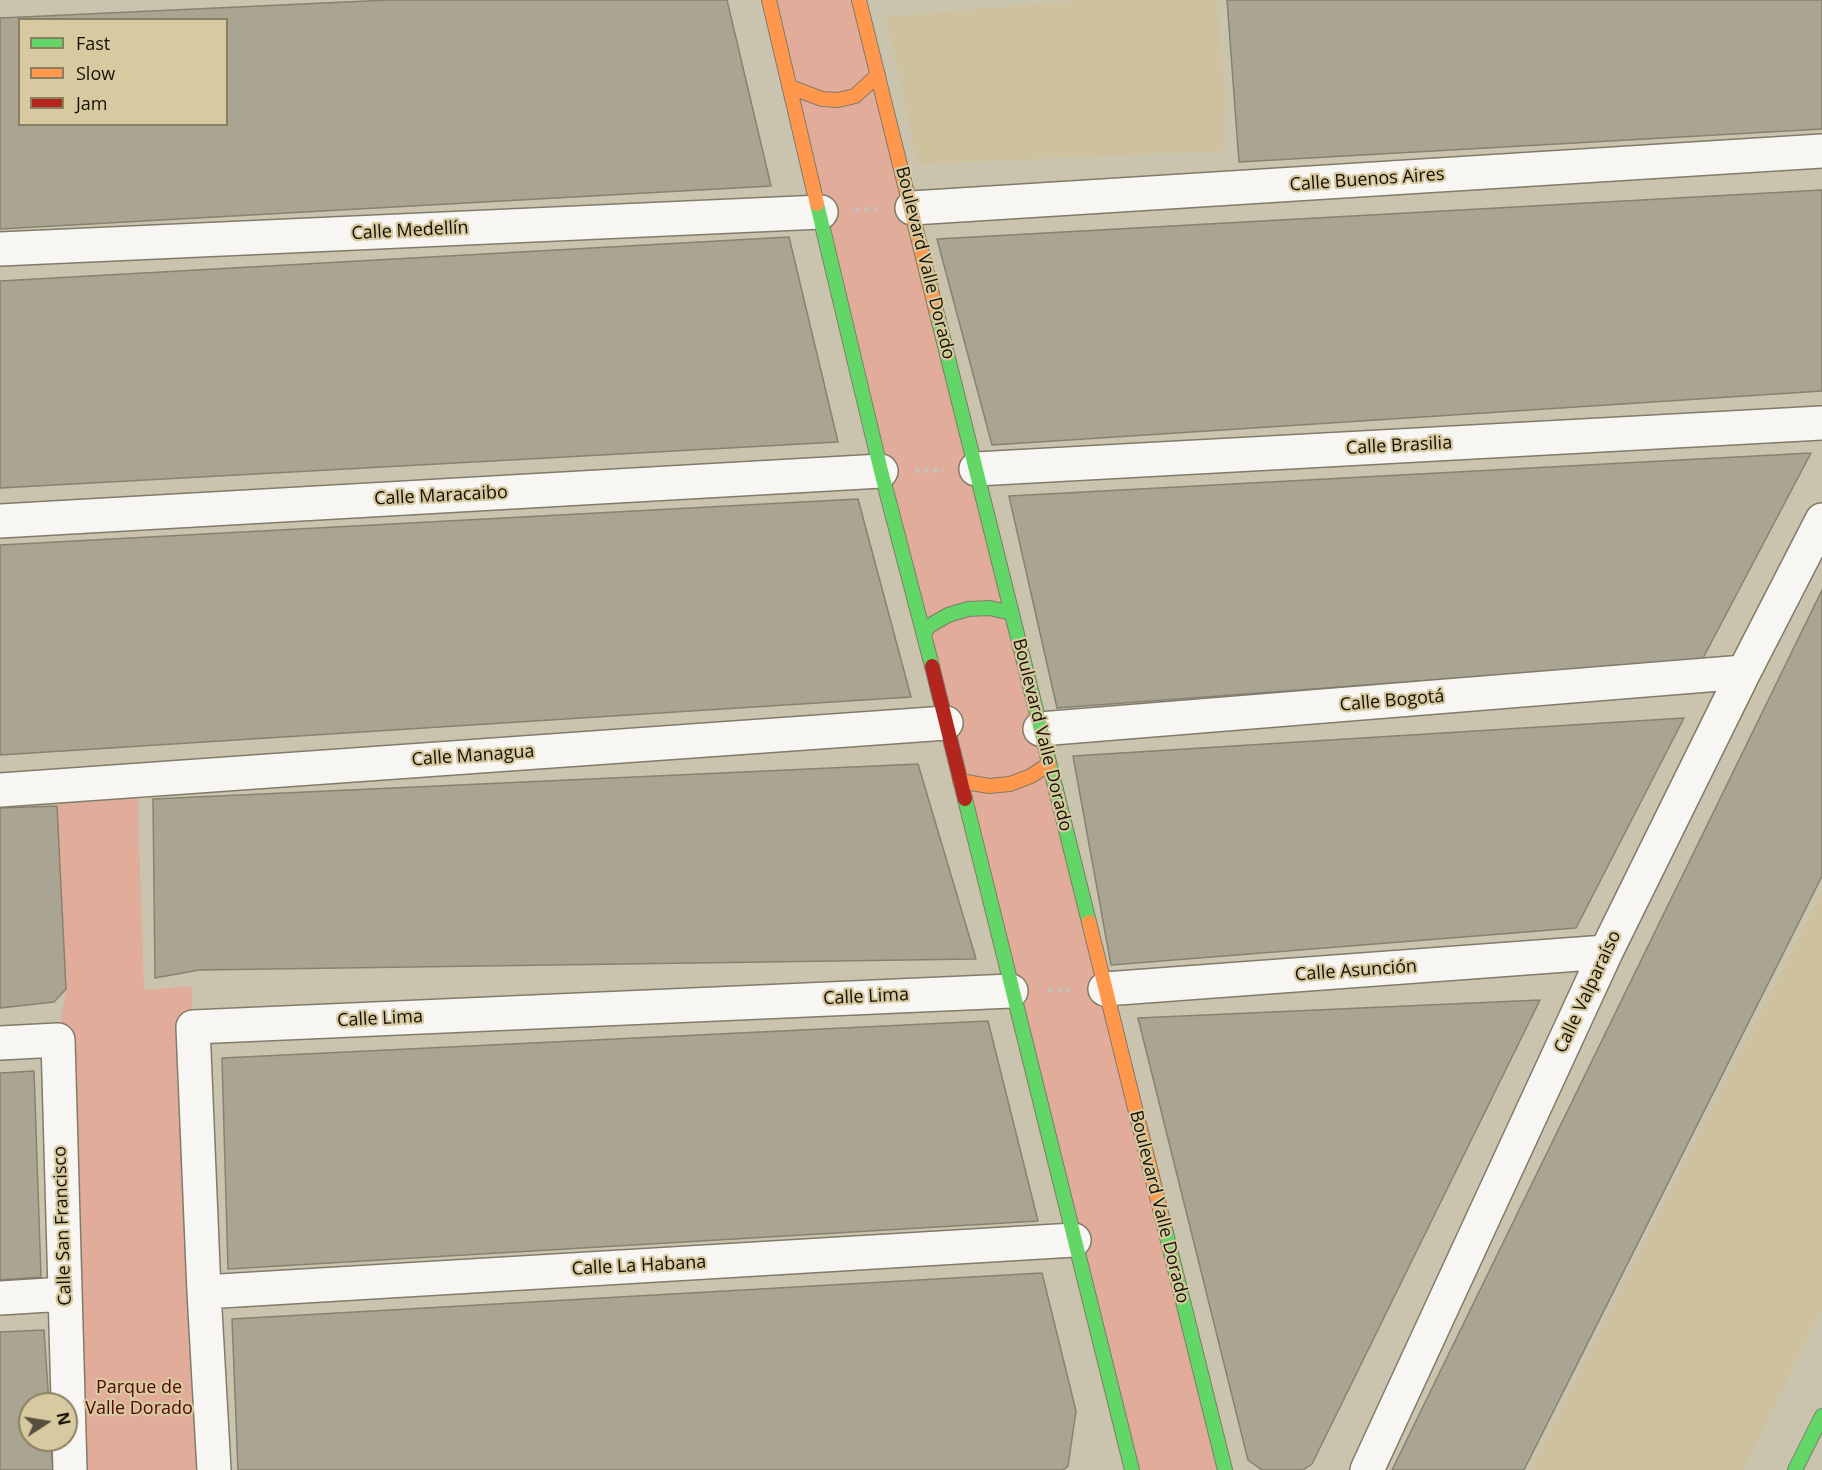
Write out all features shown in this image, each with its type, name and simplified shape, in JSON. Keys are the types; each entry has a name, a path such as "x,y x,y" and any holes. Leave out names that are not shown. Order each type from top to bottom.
{"street":[{"path":"770,0 881,471 924,634 1132,1470"},
{"name":"Boulevard Valle Dorado","path":"859,0 1225,1470"},
{"path":"790,87 822,99 838,100 855,96 878,75"},
{"name":"Calle Buenos Aires","path":"912,208 1822,151"},
{"name":"Calle Medellín","path":"0,249 821,212"},
{"name":"Calle Brasilia","path":"976,469 1822,423"},
{"name":"Calle Maracaibo","path":"0,521 881,471"},
{"name":"Calle Valparaíso","path":"1367,1470 1606,952 1822,520"},
{"path":"924,634 929,626 948,615 968,609 990,608 1011,613"},
{"name":"Calle Bogotá","path":"1040,729 1744,672"},
{"name":"Calle Managua","path":"0,790 945,723"},
{"path":"960,781 989,786 1010,784 1030,776 1049,764"},
{"name":"Calle Asunción","path":"1105,989 1606,952"},
{"name":"Calle Lima","path":"214,1470 193,1027 1011,991"},
{"name":"Calle San Francisco","path":"0,1043 58,1040 70,1470"},
{"name":"Calle La Habana","path":"204,1292 1074,1240"},
{"path":"0,1298 65,1294"},
{"path":"1795,1470 1822,1416"}],"path":[{"path":"821,212 912,208"},
{"path":"881,471 976,469"},
{"path":"1011,991 1105,989"}],"shaded area":[{"path":"1084,0 1217,0 1225,96 1223,151 918,164 886,17"},
{"path":"1822,891 1822,1309 1743,1470 1530,1470"}],"green space":[{"path":"770,0 859,0 1221,1470 1134,1470"},
{"name":"Parque de Valle Dorado","path":"137,780 144,990 192,986 192,1028 214,1470 70,1470 69,1452 78,1452 78,1392 68,1392 58,1040 66,988 56,786"}],"building":[{"path":"389,0 727,0 771,186 0,229 0,18"},
{"path":"1227,0 1822,0 1822,129 1239,162"},
{"path":"1822,190 1822,391 992,445 937,239"},
{"path":"789,237 838,442 0,488 0,281"},
{"path":"1811,453 1702,660 1057,708 1009,496"},
{"path":"858,499 911,697 0,755 0,545"},
{"path":"1822,590 1822,876 1524,1470 1392,1470"},
{"path":"1684,718 1576,928 1111,965 1073,756"},
{"path":"918,764 976,959 199,970 155,978 153,799"},
{"path":"57,806 66,989 54,1002 0,1008 0,808"},
{"path":"1540,1000 1312,1464 1303,1470 1262,1470 1248,1460 1138,1018"},
{"path":"988,1021 1038,1221 228,1269 222,1058"},
{"path":"34,1071 41,1277 0,1280 0,1073"},
{"path":"1042,1273 1076,1411 1068,1466 1063,1470 238,1470 232,1319"},
{"path":"44,1330 48,1392 18,1392 18,1452 52,1452 53,1470 0,1470 0,1332"}],"traffic: fast":[{"path":"817,204 881,471 932,666"},
{"path":"936,310 1089,922"},
{"path":"924,634 929,626 948,615 968,609 990,608 1011,613"},
{"path":"965,799 1132,1470"},
{"path":"1164,1225 1225,1470"},
{"path":"1795,1470 1822,1416"}],"traffic: slow":[{"path":"769,0 817,204"},
{"path":"859,0 936,310"},
{"path":"790,87 822,99 838,100 855,96 878,75"},
{"path":"960,781 989,786 1010,784 1031,776 1049,764"},
{"path":"1089,922 1164,1225"}],"traffic: jam":[{"path":"932,666 965,799"}]}
